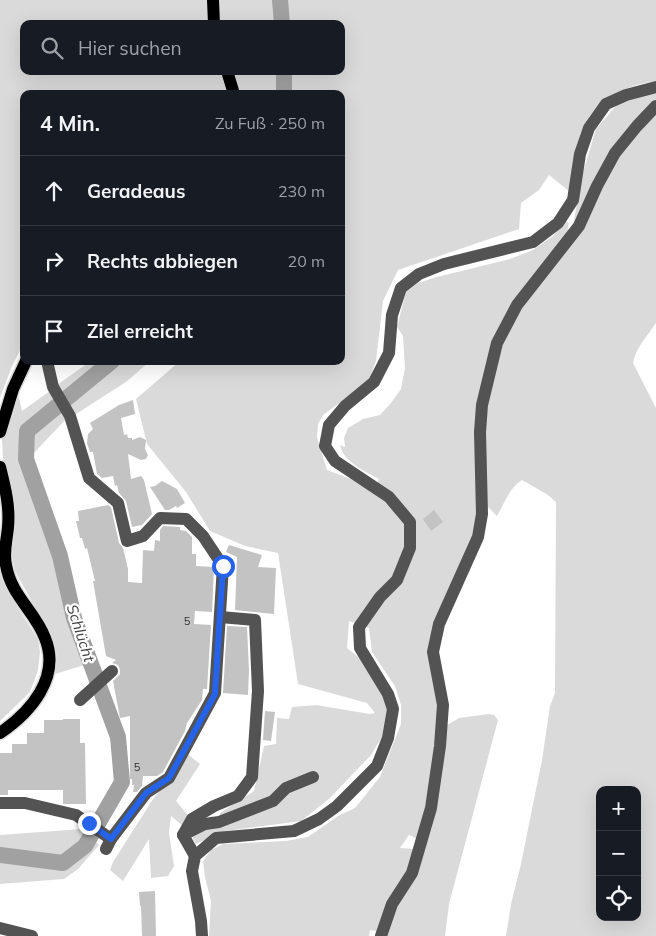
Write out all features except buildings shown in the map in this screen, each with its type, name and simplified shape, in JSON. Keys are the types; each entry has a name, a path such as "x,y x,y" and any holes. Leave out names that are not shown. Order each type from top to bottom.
{"main road":[{"path":"213,0 214,20"},
{"path":"228,75 233,90"},
{"path":"0,432 13,389 24,365"},
{"path":"0,467 8,508 5,550 6,565 11,584 45,638 50,654 48,676 39,695 25,713 0,732"}],"street":[{"path":"202,936 192,871 195,856 216,838 294,831 319,819 337,806 377,766 388,738 392,709 388,694 360,648 359,627 380,597 397,580 410,548 410,522 389,497 335,460 325,446 329,425 344,406 374,382 389,353 392,315 401,288 419,274 444,264 533,242 558,223 573,200 580,154 589,128 606,104 626,95 656,87"},
{"path":"381,936 392,904 412,873 432,808 443,705 433,652 439,624 478,537 482,514 480,432 482,405 497,343 517,305 579,226 597,186 615,153 656,106"},
{"path":"0,803 25,803 76,815 100,832 108,844 146,793 169,778 215,694 223,566 204,536 186,519 160,518 143,536 127,540 118,503 89,478 70,416 53,387 48,365"},
{"path":"183,835 192,819 214,806 238,796 252,777 258,691 255,620 220,617"},
{"path":"80,700 112,671"},
{"path":"183,835 205,824 219,822 273,801 286,788 313,777"},
{"path":"183,835 195,856"},
{"path":"0,928 32,936"}],"shaded area":[{"path":"0,0 656,0 656,81 643,83 619,92 599,105 591,115 584,125 579,138 570,192 549,175 539,190 521,203 519,229 398,270 383,301 376,361 368,382 323,415 318,424 317,437 327,470 375,488 379,479 350,462 340,445 345,447 344,438 348,428 363,419 380,415 401,389 405,368 403,336 397,327 406,292 418,283 510,259 533,250 553,236 566,221 569,223 567,234 520,295 485,376 476,537 446,594 429,641 440,721 438,748 418,839 409,835 400,848 414,849 408,870 380,932 370,930 369,936 209,936 211,901 203,861 211,850 223,844 286,841 308,837 338,816 355,808 380,777 401,724 401,705 395,686 372,652 369,628 349,621 347,648 362,660 388,700 387,729 371,755 329,799 301,821 225,831 196,844 189,831 171,816 169,833 174,866 168,876 151,878 149,839 123,881 110,870 113,862 153,799 173,775 185,752 200,764 176,801 201,831 219,825 220,813 254,791 264,746 276,744 277,718 289,719 292,707 316,705 370,714 375,713 367,703 298,684 278,553 245,546 210,531 186,492 147,444 136,399 175,365 345,365 345,90 20,90 20,351 0,398"},
{"path":"656,91 656,102 645,112 572,230 583,172 596,129 615,107 633,96"},
{"path":"656,111 656,323 639,347 633,363 656,408 656,936 506,936 511,904 542,760 550,706 555,693 556,502 548,495 522,480 511,491 497,516 487,506 484,435 489,396 505,336 616,159"},
{"path":"85,365 145,365 126,382 76,414 57,385"},
{"path":"50,391 66,419 32,455 68,568 91,663 55,674 57,656 52,638 15,571 11,551 12,500 3,458 2,439 5,416 13,395 19,398 22,411"},
{"path":"0,571 13,600 38,639 40,652 38,670 30,692 0,721"},
{"path":"494,715 498,720 449,904 445,936 386,936 392,913 416,873 447,725 459,718"},
{"path":"82,829 99,845 78,869 64,879 0,884 0,835"}],"waterway":[{"name":"Schlücht","path":"280,0 282,20"},
{"name":"Schlücht","path":"284,75 284,90"},
{"name":"Schlücht","path":"0,855 63,863 85,846 122,782 118,737 74,618 60,556 26,459 27,431 107,365"}],"route":[{"path":"89,823 111,839 146,793 169,778 215,694 223,566"}]}
